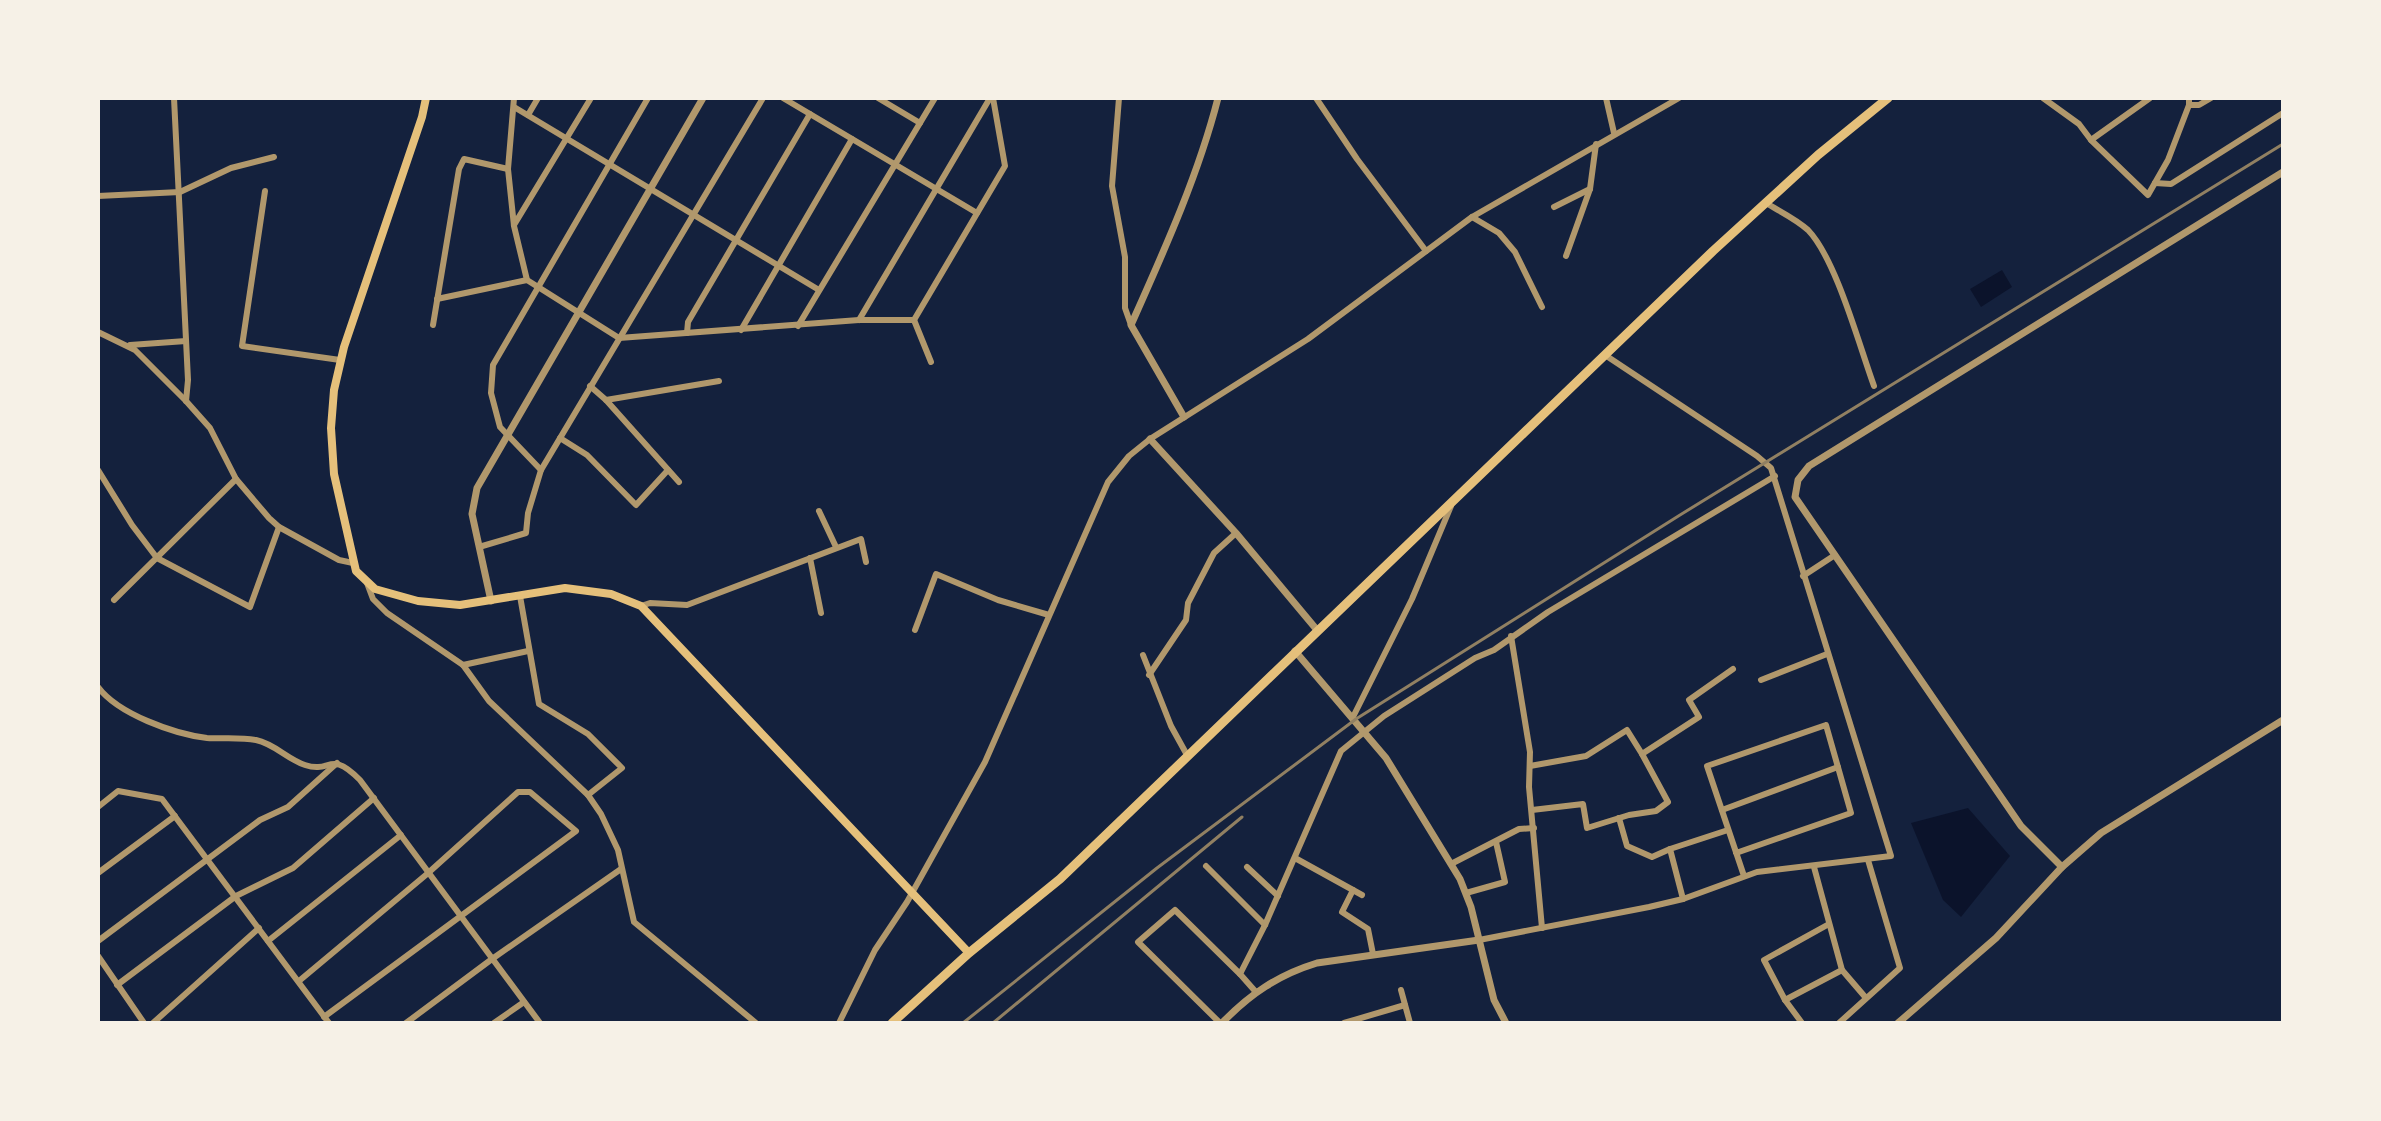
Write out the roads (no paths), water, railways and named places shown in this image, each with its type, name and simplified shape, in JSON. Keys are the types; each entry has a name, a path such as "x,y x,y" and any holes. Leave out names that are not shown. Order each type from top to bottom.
{"main road":[{"path":"426,98 340,360 331,411 332,451 353,563 367,583 386,593 418,601 460,605 549,590 576,589 611,594 641,606 969,953"},
{"path":"892,1023 969,953 1060,879 1766,203 1839,136 1888,98"}],"street":[{"path":"174,98 186,401"},
{"path":"514,98 508,169 514,226 527,280 619,338 859,320 914,320"},
{"path":"528,115 538,98"},
{"path":"514,226 591,98"},
{"path":"541,470 500,427 491,393 493,365 648,98"},
{"path":"491,601 472,514 473,501 484,473 703,98"},
{"path":"479,547 526,533 528,513 541,470 763,98"},
{"path":"783,98 977,213"},
{"path":"878,98 920,123"},
{"path":"798,326 935,98"},
{"path":"859,320 991,98"},
{"path":"914,320 1005,166 991,98"},
{"path":"1119,98 1112,186 1125,257 1125,308 1131,325 1184,417"},
{"path":"1131,325 1207,141 1218,98"},
{"path":"1316,98 1426,251"},
{"path":"1606,98 1614,133"},
{"path":"839,1023 875,950 912,892 985,762 1108,482 1129,456 1150,439 1308,339 1472,217 1679,98"},
{"path":"2043,98 2079,124 2091,140 2148,195 2168,160 2189,102 2199,105 2211,98"},
{"path":"2091,140 2150,98"},
{"path":"514,107 819,290"},
{"path":"2155,183 2171,184 2283,113"},
{"path":"687,333 688,322 810,114"},
{"path":"741,330 852,139"},
{"path":"1566,256 1590,189 1596,144"},
{"path":"98,196 180,192 231,168 274,157"},
{"path":"433,325 459,169 464,159 508,169"},
{"path":"2062,867 2021,826 1795,497 1798,480 1809,466 2283,172"},
{"path":"1554,207 1590,189"},
{"path":"265,191 242,346 340,360"},
{"path":"1766,203 1802,225 1820,246 1835,278 1874,386"},
{"path":"1472,217 1499,233 1515,252 1542,307"},
{"path":"437,299 527,280"},
{"path":"914,320 931,362"},
{"path":"98,332 135,350 186,401 210,428 236,479 279,527 339,560 353,563"},
{"path":"127,346 186,341"},
{"path":"1255,991 1175,910 1138,942 1221,1023 1255,991 1282,975 1307,966 1479,940 1683,899 1757,872 1891,856 1771,468 1605,355"},
{"path":"606,400 719,381"},
{"path":"590,386 679,482"},
{"path":"560,438 587,455 636,505 668,470"},
{"path":"1150,439 1236,533 1317,630"},
{"path":"98,470 157,558 250,607 279,527"},
{"path":"1240,974 1265,925 1341,751 1384,716 1475,658 1494,650 1511,636 1775,476"},
{"path":"114,600 236,479"},
{"path":"1353,717 1412,599 1452,503"},
{"path":"819,511 836,547"},
{"path":"1149,675 1186,620 1188,603 1214,553 1236,533"},
{"path":"641,606 650,603 687,605 861,539 866,562"},
{"path":"1803,576 1835,555"},
{"path":"810,558 821,613"},
{"path":"915,630 936,574 998,600 1049,615"},
{"path":"367,583 373,599 387,613 463,665 489,701 588,795 618,850 634,922 756,1023"},
{"path":"520,596 539,704 588,734 622,768 588,795"},
{"path":"1511,636 1530,752 1542,928"},
{"path":"463,665 528,651"},
{"path":"1295,651 1367,732 1451,864 1466,893 1494,1000 1506,1023"},
{"path":"1761,680 1827,654"},
{"path":"1143,655 1149,675 1187,755"},
{"path":"1642,754 1699,717 1689,700 1733,669"},
{"path":"98,687 106,698 138,717 192,736 254,739 270,744 308,767 343,765 374,798 427,874 540,1023"},
{"path":"1898,1023 1996,938 2062,867 2101,833 2283,720"},
{"path":"1736,853 1851,813 1826,725 1707,766 1728,830 1736,853 1744,876"},
{"path":"1530,766 1586,756 1627,730 1668,802 1656,811 1587,828 1583,804 1532,810"},
{"path":"98,941 206,858 260,820 288,807 337,763"},
{"path":"1722,810 1838,767"},
{"path":"98,807 118,791 162,799 327,1020 576,831 530,792 518,792 427,874 299,981"},
{"path":"117,985 236,896 293,868 374,798"},
{"path":"98,873 175,816"},
{"path":"1619,818 1627,846 1652,857 1728,830"},
{"path":"1451,864 1519,829 1534,828"},
{"path":"268,941 401,835"},
{"path":"1466,893 1505,882 1496,842"},
{"path":"1670,849 1683,899"},
{"path":"1295,858 1362,895"},
{"path":"1839,1023 1900,968 1868,860"},
{"path":"1206,866 1265,925"},
{"path":"1247,867 1278,896"},
{"path":"1814,867 1842,970 1866,998"},
{"path":"406,1023 621,869"},
{"path":"1353,890 1342,912 1368,929 1373,954"},
{"path":"1802,1023 1785,1000 1764,960 1829,924"},
{"path":"153,1023 259,928"},
{"path":"98,956 144,1023"},
{"path":"1785,1000 1842,970"},
{"path":"1401,990 1410,1023"},
{"path":"494,1023 524,1002"},
{"path":"1344,1023 1405,1005"}],"water":[{"path":"2002,270 2012,287 1981,307 1970,289"},
{"path":"1968,808 2010,856 1961,917 1943,900 1911,823"}],"railway":[{"path":"963,1023 1157,868 1356,719 1680,515 2283,144"},
{"path":"993,1023 1242,817"}]}
